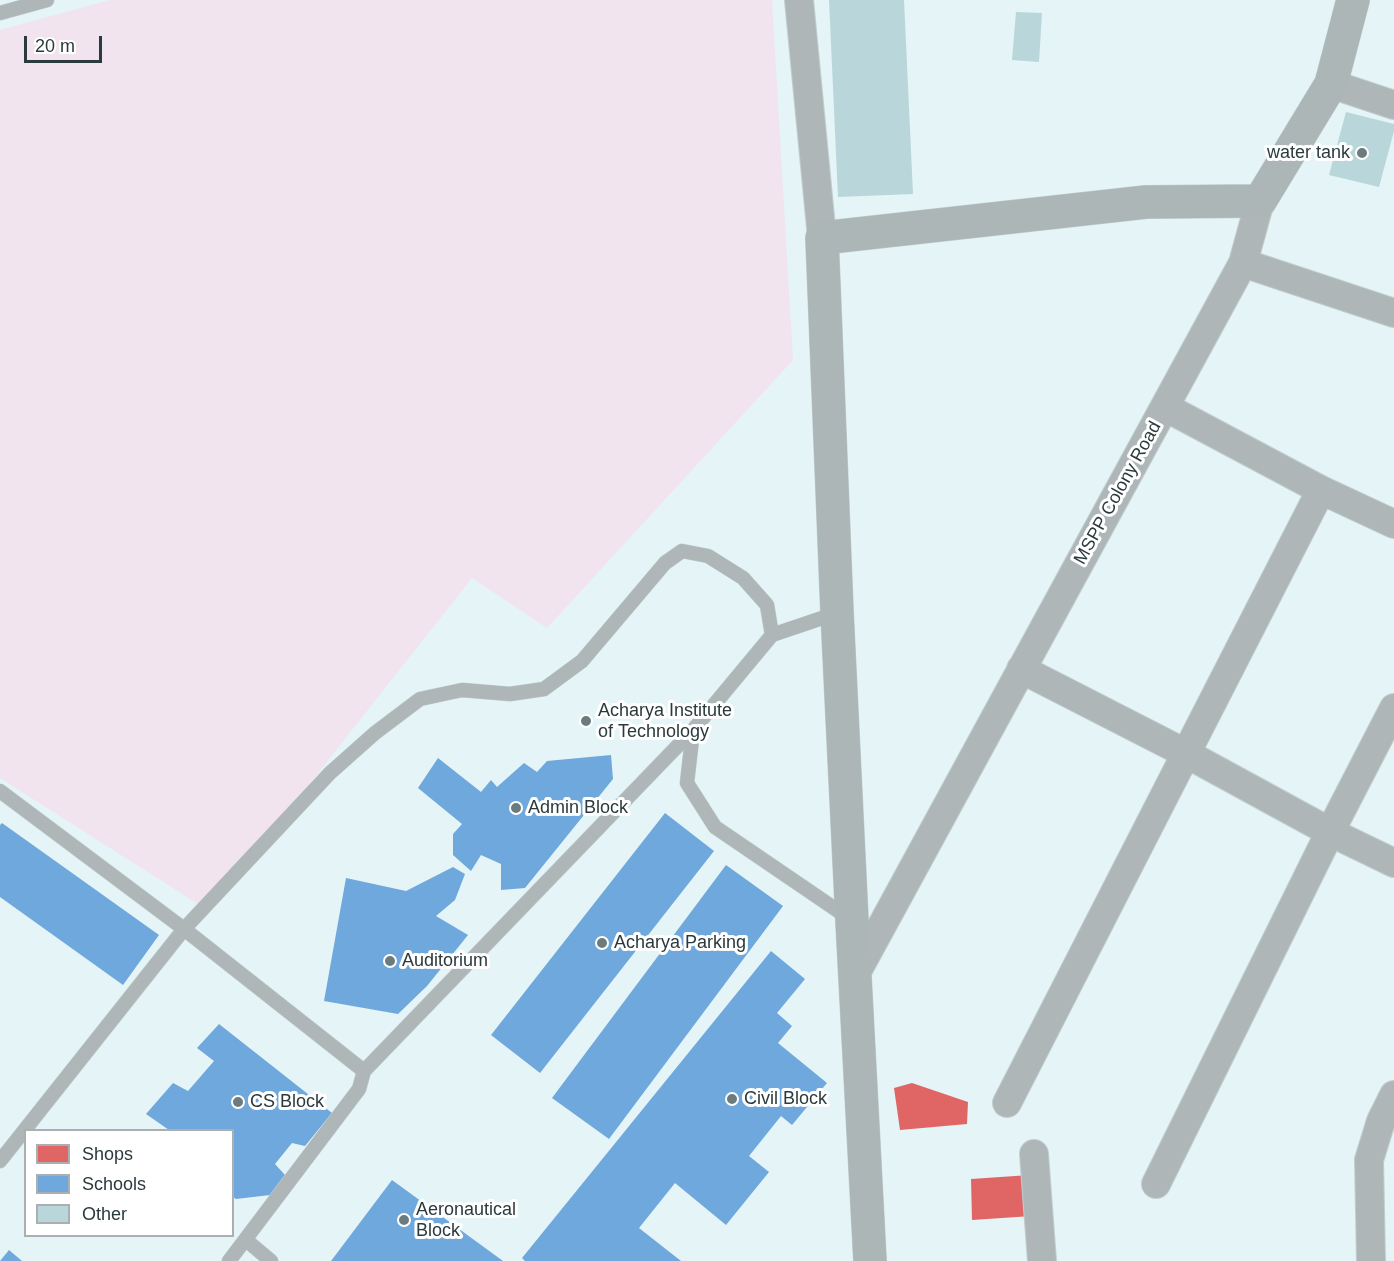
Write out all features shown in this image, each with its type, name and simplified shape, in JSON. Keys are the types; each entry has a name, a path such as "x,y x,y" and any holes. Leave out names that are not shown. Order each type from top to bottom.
{"street":[{"path":"799,0 822,238 837,612 870,1261"},
{"name":"MSPP Colony Road","path":"855,975 1244,263 1260,201 1331,84 1353,0"},
{"path":"1331,84 1394,105"},
{"path":"822,238 1146,202 1260,201"},
{"path":"1244,263 1394,313"},
{"path":"1165,407 1321,490 1394,524"},
{"path":"1006,1103 1321,490"},
{"path":"1021,669 1187,754 1330,832 1394,863"},
{"path":"1156,1184 1394,708"},
{"path":"1371,1261 1369,1160 1381,1121 1394,1095"},
{"path":"1034,1154 1041,1261"}],"lane":[{"path":"0,13 38,1"},
{"path":"25,1129 184,929 330,773 375,733 420,699 462,690 510,694 544,689 582,661 665,563 682,551 708,556 743,578 767,605 772,635"},
{"path":"229,1261 359,1089 364,1071 693,730 772,635 837,612"},
{"path":"693,730 687,783 715,827 852,921"},
{"path":"0,790 184,929 364,1071"},
{"path":"0,1161 24,1131"},
{"path":"246,1240 271,1261"}],"shaded area":[{"path":"110,0 772,0 793,360 547,628 472,578 209,911 0,778 0,30"}],"building: Shops":[{"path":"912,1083 968,1102 967,1124 900,1130 894,1088"},
{"path":"1030,1175 1032,1216 972,1220 971,1179"}],"building: Schools":[{"name":"Admin Block","path":"611,755 613,779 525,888 501,890 501,864 481,855 471,871 453,855 453,834 462,824 418,788 438,758 481,792 491,780 497,787 524,763 537,772 547,761"},
{"name":"Acharya Parking","path":"665,813 714,851 540,1073 491,1035"},
{"path":"2,823 159,935 123,985 0,897 0,825"},
{"path":"726,865 783,906 609,1139 552,1098"},
{"name":"Auditorium","path":"453,867 465,874 455,900 436,916 468,935 427,986 398,1014 324,1001 346,878 406,891"},
{"name":"Civil Block","path":"771,951 805,979 777,1013 792,1026 778,1043 827,1083 792,1125 781,1116 749,1156 769,1172 726,1225 675,1183 639,1228 681,1261 525,1261 522,1258"},
{"name":"CS Block","path":"219,1024 332,1113 305,1146 292,1143 275,1164 285,1175 270,1195 234,1198 234,1129 168,1129 146,1114 173,1083 188,1091 214,1061 197,1048"},
{"name":"Aeronautical Block","path":"392,1180 503,1261 331,1261"},
{"path":"9,1250 22,1261 0,1261"}],"building: Other":[{"path":"829,0 904,0 913,194 838,197"},
{"path":"1016,12 1042,13 1039,62 1012,60"},
{"name":"water tank","path":"1346,112 1394,124 1379,187 1329,175"}],"place":[{"name":"water tank","path":"1362,153"},
{"name":"Acharya Institute of Technology","path":"586,721"},
{"name":"Admin Block","path":"516,808"},
{"name":"Acharya Parking","path":"602,943"},
{"name":"Auditorium","path":"390,961"},
{"name":"Civil Block","path":"732,1099"},
{"name":"CS Block","path":"238,1102"},
{"name":"Aeronautical Block","path":"404,1220"}]}
